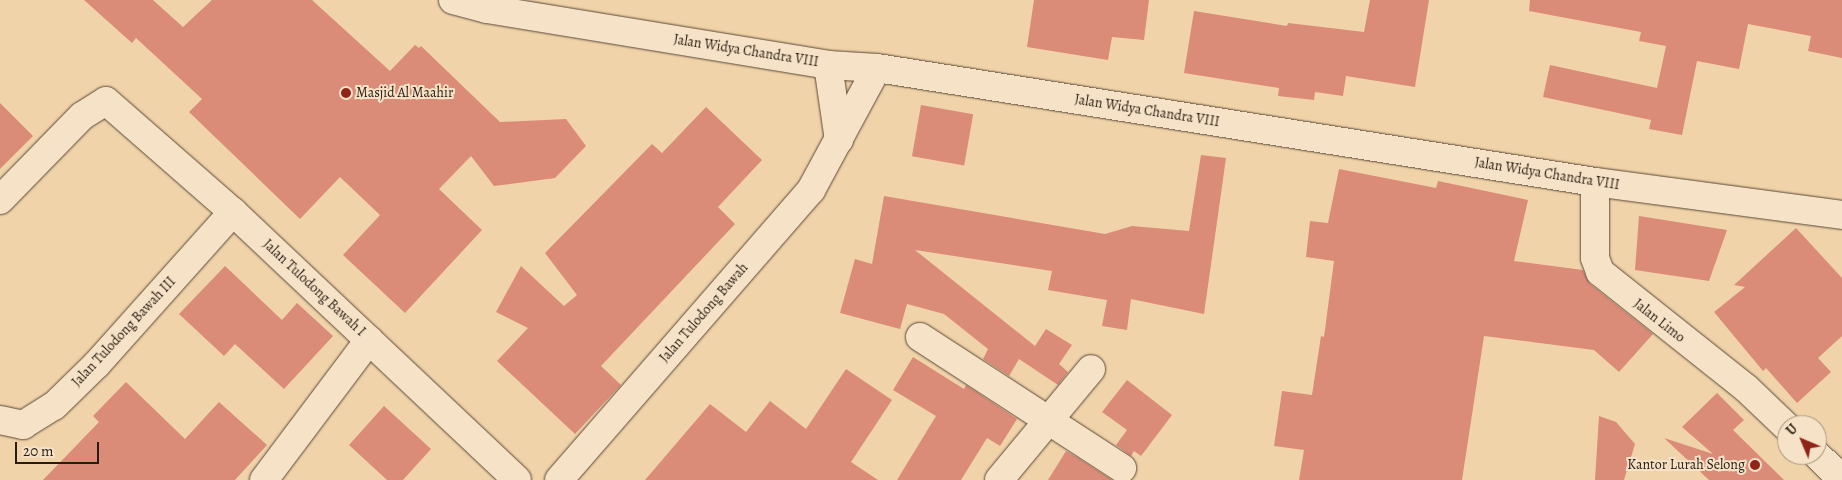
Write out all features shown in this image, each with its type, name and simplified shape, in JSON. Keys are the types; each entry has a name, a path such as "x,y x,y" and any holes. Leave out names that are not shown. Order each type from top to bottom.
{"street":[{"name":"Jalan Widya Chandra VIII","path":"453,0 487,9 828,65 878,68 1596,182 1842,215"},
{"path":"828,65 839,140"},
{"name":"Jalan Tulodong Bawah","path":"559,480 811,190 878,68"},
{"name":"Jalan Tulodong Bawah I","path":"0,200 82,116 106,101 233,212 517,480"},
{"name":"Jalan Limo","path":"1596,182 1595,258 1600,272 1746,388 1777,417"},
{"name":"Jalan Tulodong Bawah III","path":"0,420 23,425 54,406 97,364 233,212"},
{"path":"920,337 1122,468"},
{"path":"264,480 369,340"},
{"path":"999,480 1091,369"},
{"path":"1827,465 1842,479"}],"building":[{"path":"84,0 153,0 183,27 212,0 312,0 390,71 415,45 419,48 421,46 500,122 566,119 586,146 555,178 494,186 471,156 439,189 482,230 405,313 343,255 380,215 340,177 300,219 189,112 202,99 136,38 132,43"},
{"path":"1034,0 1149,0 1144,40 1112,37 1108,60 1027,47"},
{"path":"1370,0 1429,0 1415,87 1346,76 1343,96 1315,92 1314,100 1278,96 1279,88 1184,73 1194,11 1287,26 1288,23 1364,32"},
{"path":"1530,0 1842,0 1842,58 1808,51 1811,36 1748,24 1739,69 1697,61 1682,135 1649,129 1651,120 1543,97 1550,65 1657,88 1666,46 1639,41 1641,32 1529,11"},
{"path":"0,103 33,136 0,169"},
{"path":"921,105 973,114 964,165 912,156"},
{"path":"706,107 762,160 718,207 735,224 601,366 621,385 575,434 497,361 528,328 496,312 521,266 564,306 577,295 545,253 652,144 662,153"},
{"path":"1201,155 1226,158 1204,314 1131,299 1127,330 1102,326 1107,300 1048,290 1052,271 915,250 1035,346 1046,329 1072,345 1059,364 1068,372 1058,385 1019,359 1009,376 983,359 988,349 944,314 907,304 900,329 840,313 855,259 872,264 884,196 1105,234 1132,226 1189,231"},
{"path":"1339,169 1436,188 1438,181 1528,200 1514,261 1583,270 1590,284 1653,334 1619,372 1594,350 1484,336 1462,480 1299,480 1304,450 1274,446 1282,391 1312,395 1321,336 1324,337 1334,261 1306,257 1310,221 1328,223"},
{"path":"1639,216 1727,230 1709,281 1635,270"},
{"path":"1796,228 1842,278 1842,336 1818,358 1831,372 1797,403 1766,368 1763,371 1714,312 1745,287 1734,285"},
{"path":"225,266 282,320 297,303 333,336 284,389 235,344 224,356 179,314"},
{"path":"913,357 964,389 966,385 1017,419 1000,446 987,438 961,480 897,480 936,416 893,390"},
{"path":"846,369 892,400 851,462 878,480 645,480 710,404 746,432 770,401 806,429"},
{"path":"1127,380 1172,415 1141,456 1134,451 1131,456 1116,445 1127,430 1102,412"},
{"path":"126,382 185,439 219,402 267,445 235,480 43,480 99,422 93,416"},
{"path":"1717,393 1744,420 1733,430 1784,480 1709,480 1664,438 1713,454 1682,427"},
{"path":"384,406 431,449 403,480 387,480 349,445"},
{"path":"1599,416 1616,422 1635,444 1624,480 1595,480"},
{"path":"1066,451 1078,458 1112,480 1048,480"}],"place":[{"name":"Masjid Al Maahir","path":"346,93"},
{"name":"Kantor Lurah Selong","path":"1755,465"}]}
